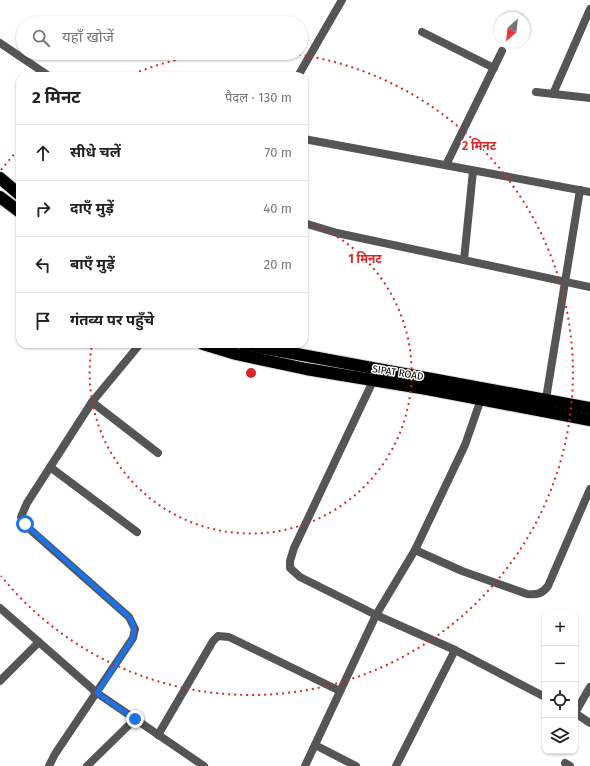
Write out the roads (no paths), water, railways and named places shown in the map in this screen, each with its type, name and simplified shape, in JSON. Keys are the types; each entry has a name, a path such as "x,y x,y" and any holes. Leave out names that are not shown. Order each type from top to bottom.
{"highway":[{"path":"0,178 16,192"},
{"path":"0,197 16,209"},
{"name":"SIPAT ROAD","path":"217,348 250,357 373,381 481,399 590,420"},
{"name":"SIPAT ROAD","path":"264,348 590,408"}],"street":[{"path":"308,59 342,0"},
{"path":"553,94 590,9"},
{"path":"422,32 494,68"},
{"path":"0,43 16,54"},
{"path":"446,165 502,51"},
{"path":"25,60 43,72"},
{"path":"300,72 307,60"},
{"path":"536,92 590,98"},
{"path":"308,140 590,192"},
{"path":"464,260 473,171"},
{"path":"545,411 580,190"},
{"path":"308,223 337,233 590,287"},
{"path":"49,766 55,754 133,638 135,629 129,617 22,520 21,517 26,503 92,402 137,348"},
{"path":"373,381 294,548 290,561 290,568 300,577 376,615 455,650 542,696"},
{"path":"305,766 376,615 415,550 465,445 481,399"},
{"path":"92,402 158,453"},
{"path":"50,467 136,532"},
{"path":"415,550 462,571 527,594 543,592 548,586 590,489"},
{"path":"0,608 97,693 204,766"},
{"path":"158,735 213,641 218,636 224,635 241,642 340,691"},
{"path":"0,681 39,642"},
{"path":"396,766 455,650"},
{"path":"590,687 575,713 590,723"},
{"path":"87,766 135,719"},
{"path":"315,745 356,766"}]}
